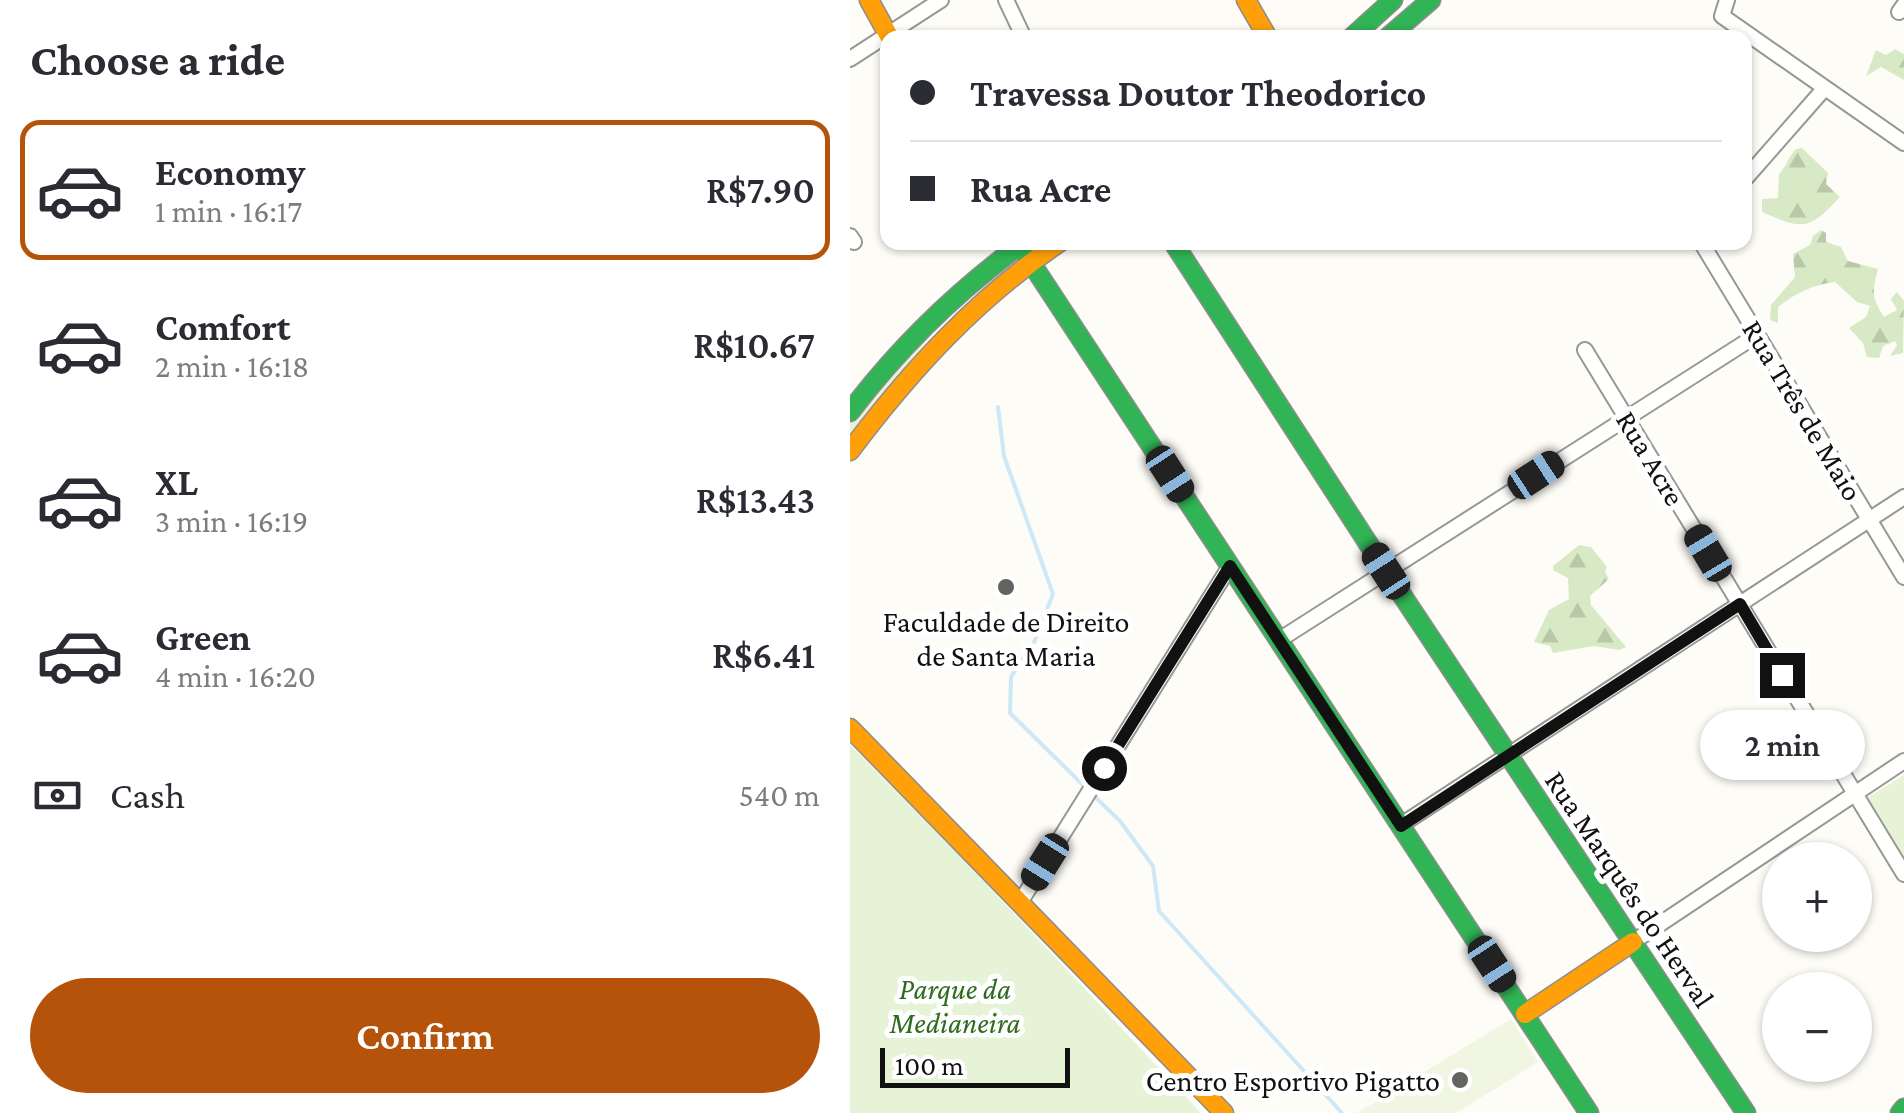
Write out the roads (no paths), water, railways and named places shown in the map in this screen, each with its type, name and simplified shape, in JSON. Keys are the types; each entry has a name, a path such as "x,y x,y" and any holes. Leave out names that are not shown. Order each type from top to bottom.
{"street":[{"path":"869,0 886,30"},
{"path":"896,30 941,0"},
{"path":"1006,0 1020,30"},
{"path":"1246,0 1263,30"},
{"path":"1361,30 1393,0"},
{"path":"1396,30 1431,0"},
{"path":"1728,0 1722,16 1742,30"},
{"path":"1752,37 1904,143"},
{"path":"850,59 880,41"},
{"path":"1752,170 1824,89"},
{"path":"850,412 924,325 972,279 1011,250"},
{"path":"1024,250 1590,1113"},
{"path":"850,451 926,353 979,304 1049,250"},
{"name":"Rua Marquês do Herval","path":"1178,250 1746,1113"},
{"name":"Rua Três de Maio","path":"1706,250 1904,577"},
{"path":"1278,640 1757,334"},
{"name":"Rua Acre","path":"1585,350 1904,874"},
{"path":"1401,826 1904,497"},
{"path":"1021,901 1230,566"},
{"path":"850,728 1224,1113"},
{"path":"1525,1014 1904,761"}],"waterway":[{"path":"998,407 1004,456 1053,594 1034,642 1011,677 1010,713 1085,787"},
{"path":"1092,794 1120,821 1153,866 1159,911 1342,1113"}],"place":[{"name":"Faculdade de Direito de Santa Maria","path":"1006,587"},
{"name":"Centro Esportivo Pigatto","path":"1460,1080"}],"park label":[{"name":"Parque da Medianeira","path":"955,1005"}]}
